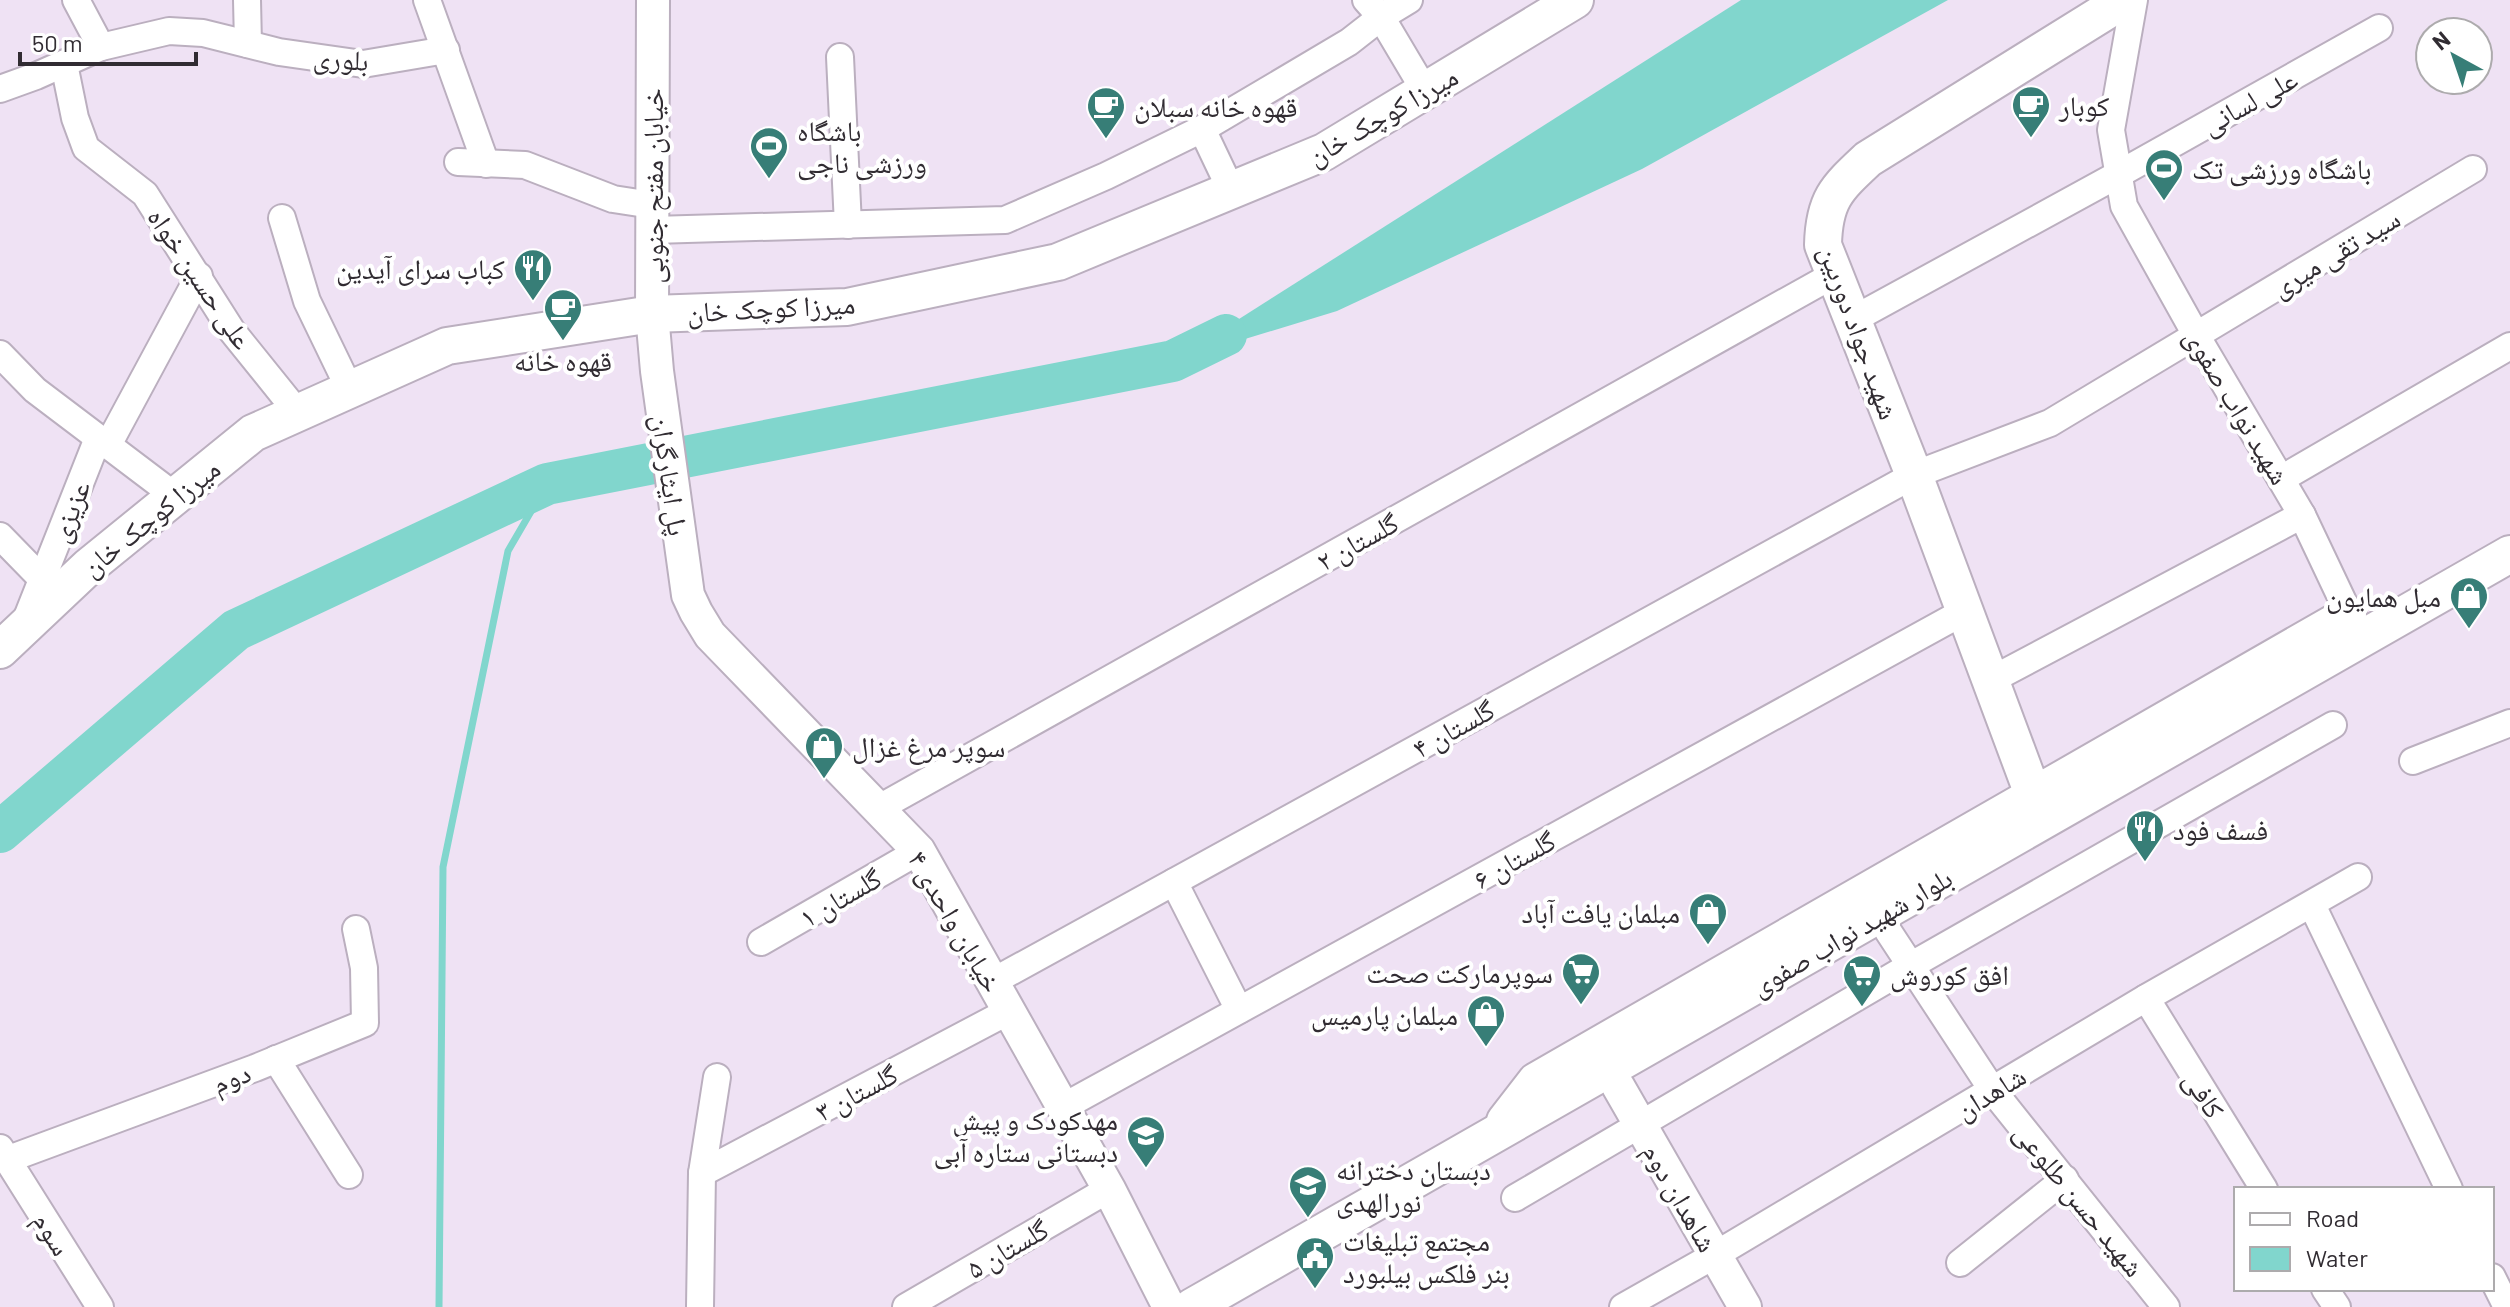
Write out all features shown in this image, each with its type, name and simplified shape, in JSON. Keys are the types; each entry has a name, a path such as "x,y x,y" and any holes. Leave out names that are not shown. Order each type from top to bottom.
{"main road":[{"name":"میرزا کوچک خان","path":"11,639 88,567 253,433 447,346 652,314 847,307 1058,262 1324,152 1575,0"},
{"name":"شهید جواد دوربین","path":"2034,797 1914,475 1823,245 1824,220 1837,188 1868,159 2124,0"},
{"name":"بلوار شهید نواب صفوی","path":"1192,1307 2360,636 2510,554"},
{"name":"بلوار شهید نواب صفوی","path":"1233,1307 1888,931 2360,636 2510,574"},
{"path":"1495,1134 1536,1081 2034,797 2360,636"}],"street":[{"path":"76,0 101,47"},
{"path":"247,0 248,44"},
{"path":"427,0 486,164"},
{"name":"خیابان مفتح جنوبی","path":"653,0 652,314 657,371"},
{"path":"458,162 525,165 613,199 652,218 848,225 1005,220 1106,176 1202,129 1349,42 1373,9 1409,0"},
{"name":"شهید نواب صفوی","path":"2134,0 2111,130 2124,206 2302,515 2360,636"},
{"path":"1373,9 1425,91"},
{"name":"علی لسانی","path":"1852,320 2379,28"},
{"name":"بلوری","path":"0,89 101,47 169,31 203,33 279,52 363,64 446,50"},
{"path":"840,57 848,225"},
{"name":"علی حسین خواه","path":"64,64 75,118 86,148 145,194 232,331 298,413"},
{"path":"1202,129 1231,190"},
{"name":"سید تقی میری","path":"1914,475 2050,423 2473,169"},
{"path":"282,218 307,301 350,390"},
{"name":"گلستان ۲","path":"879,808 1835,274"},
{"name":"عزیزی","path":"11,639 42,579 103,441 199,276"},
{"path":"2281,479 2510,346"},
{"path":"0,354 35,390 175,496"},
{"name":"پل ایثارگران","path":"657,371 685,579"},
{"name":"گلستان ۴","path":"992,982 1914,475"},
{"path":"1991,680 2302,515"},
{"path":"0,536 42,579"},
{"name":"خیابان واحدی ۴","path":"685,579 696,612 710,635 919,851 1109,1189 1169,1307"},
{"name":"گلستان ۶","path":"1063,1107 1965,611"},
{"path":"2413,761 2510,723"},
{"path":"1515,1198 1910,966 2333,725"},
{"name":"گلستان ۱","path":"761,942 919,851"},
{"name":"شاهدان","path":"1623,1307 2146,998 2358,877"},
{"path":"1174,882 1239,1010"},
{"path":"2312,905 2448,1187"},
{"name":"دوم","path":"3,1154 127,1117 365,1023 364,968 356,929"},
{"name":"شهید حسن طلوعی","path":"1888,931 1993,1091 2065,1179 2159,1305"},
{"name":"کافی","path":"2146,998 2263,1187"},
{"name":"گلستان ۳","path":"702,1173 1009,1011"},
{"path":"276,1059 349,1175"},
{"path":"700,1307 702,1173 717,1077"},
{"name":"شاهدان دوم","path":"1618,1086 1745,1307"},
{"name":"سوم","path":"3,1154 100,1307"},
{"path":"1960,1263 2065,1179"},
{"name":"گلستان ۵","path":"906,1307 1109,1189"},
{"path":"1143,1256 1145,1307"},
{"path":"2494,1281 2507,1307"}],"water":[{"path":"1741,0 1948,0 1642,169 1337,311 1173,361"}],"waterway":[{"path":"0,832 236,630 547,484 1173,361 1226,335"},
{"path":"439,1307 443,867 508,551 547,484"}],"place":[{"name":"کوبار","path":"2031,139"},
{"name":"قهوه خانه سبلان","path":"1106,140"},
{"name":"باشگاه ورزشی ناجی","path":"769,180"},
{"name":"باشگاه ورزشی تک","path":"2164,202"},
{"name":"کباب سرای آیدین","path":"533,302"},
{"name":"قهوه خانه","path":"563,342"},
{"name":"مبل همایون","path":"2469,630"},
{"name":"سوپر مرغ غزال","path":"824,780"},
{"name":"فسف فود","path":"2145,863"},
{"name":"مبلمان یافت آباد","path":"1708,946"},
{"name":"سوپرمارکت صحت","path":"1581,1006"},
{"name":"افق کوروش","path":"1862,1008"},
{"name":"مبلمان پارمیس","path":"1486,1048"},
{"name":"مهدکودک و پیش دبستانی ستاره آبی","path":"1146,1169"},
{"name":"دبستان دخترانه نورالهدی","path":"1308,1219"},
{"name":"مجتمع تبلیغات بنر فلکس بیلبورد","path":"1315,1290"}]}
